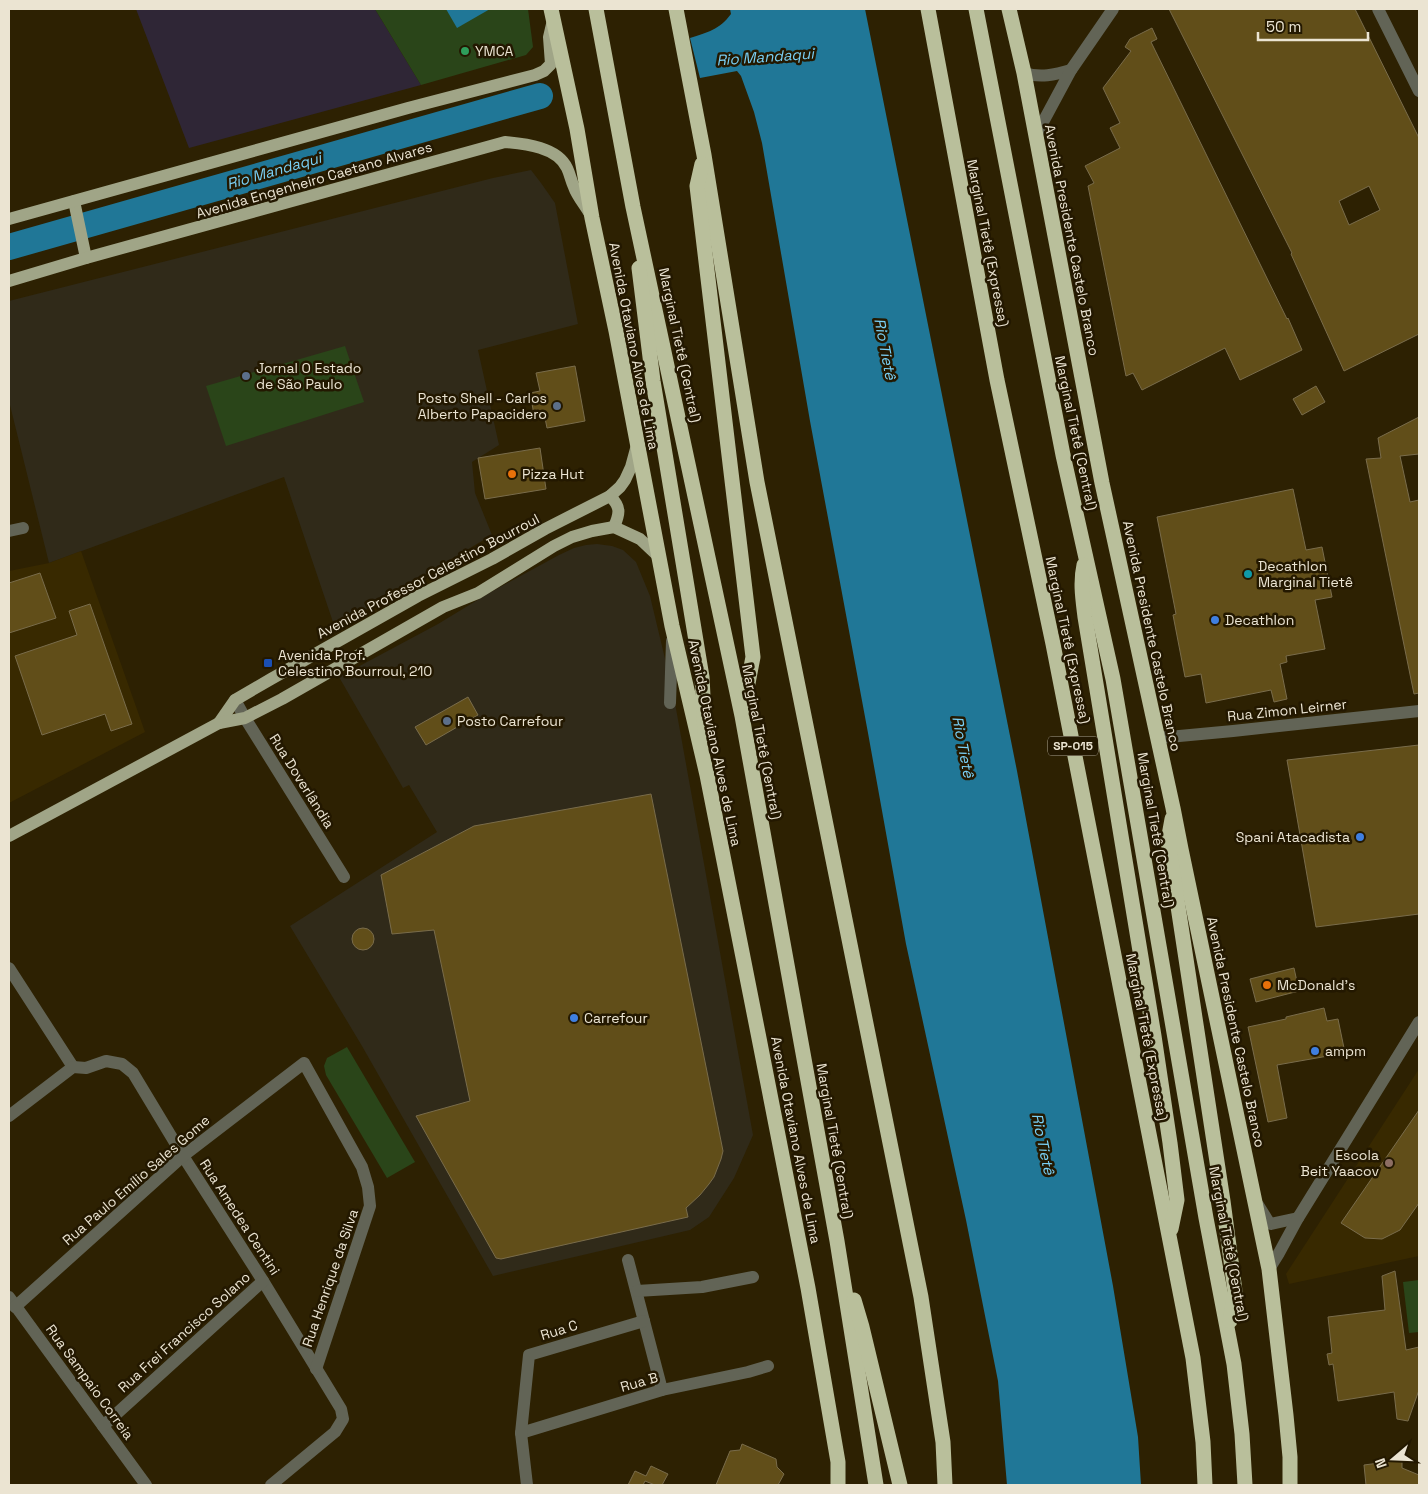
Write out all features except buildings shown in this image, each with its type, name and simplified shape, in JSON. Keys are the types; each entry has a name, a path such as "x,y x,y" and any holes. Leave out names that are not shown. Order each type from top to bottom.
{"highway":[{"name":"Marginal Tietê (Central)","path":"596,9 633,207 742,716 837,1241 876,1485"},
{"path":"676,9 704,155 758,482 921,1297 943,1442 945,1485"},
{"name":"Marginal Tietê (Expressa)","path":"928,9 997,380 1053,644 1193,1358 1203,1442 1205,1485"},
{"name":"Marginal Tietê (Central)","path":"976,9 1060,436 1113,679 1205,1209 1234,1364 1242,1434 1245,1485"},
{"name":"Avenida Presidente Castelo Branco","path":"1009,9 1024,73 1102,482 1174,808 1180,849 1269,1269 1290,1457 1290,1485"},
{"name":"Avenida Otaviano Alves de Lima","path":"552,14 672,626 707,775 808,1288 838,1462 840,1485"},
{"path":"704,155 697,186 753,657 742,716"},
{"path":"633,207 641,290 653,381 702,677 707,775"},
{"path":"1087,557 1082,574 1085,617 1154,1036 1176,1190 1177,1200 1170,1238"},
{"path":"1174,808 1168,841 1222,1191 1235,1292 1228,1329"},
{"path":"837,1241 862,1327 900,1485"}],"main road":[{"path":"9,219 408,108 535,75 544,71 551,64 549,37 552,14"},
{"name":"Avenida Engenheiro Caetano Alvares","path":"9,281 505,142 526,144 551,152 560,159 567,167 574,189 592,218"},
{"path":"74,201 86,258"},
{"name":"Avenida Professor Celestino Bourroul","path":"219,723 235,700 418,596 610,496 625,480 637,445"},
{"path":"610,496 619,508 614,527 640,539 658,556"},
{"name":"Avenida Professor Celestino Bourroul","path":"9,836 219,723 245,718 282,699 443,606 483,590 554,546 592,530 614,527"},
{"path":"449,580 460,588 483,590 480,578 482,568 492,559"},
{"path":"418,596 456,601"}],"street":[{"path":"1035,137 1071,70 1113,9"},
{"path":"1378,9 1419,91"},
{"path":"1024,73 1047,75 1071,70"},
{"path":"9,531 23,528"},
{"path":"670,703 672,626"},
{"name":"Rua Doverlândia","path":"235,700 344,877"},
{"name":"Rua Zimon Leirner","path":"1158,738 1419,711"},
{"path":"9,968 73,1067 9,1116"},
{"path":"1269,1269 1298,1218 1419,1022"},
{"name":"Rua Amedea Centini","path":"73,1067 86,1068 106,1061 122,1064 133,1073 341,1409 343,1419 335,1432 271,1485"},
{"name":"Rua Paulo Emílio Sales Gome","path":"12,1302 183,1156 304,1063"},
{"name":"Rua Henrique da Silva","path":"304,1063 362,1167 368,1187 370,1206 316,1368"},
{"path":"1254,1199 1271,1224 1298,1218"},
{"path":"628,1260 662,1390"},
{"path":"636,1291 702,1287 753,1277"},
{"name":"Rua Frei Francisco Solano","path":"103,1426 263,1281"},
{"name":"Rua Sampaio Correia","path":"12,1302 146,1485"},
{"name":"Rua C","path":"521,1433 529,1355 644,1321"},
{"name":"Rua B","path":"521,1433 662,1390 768,1366"},
{"path":"521,1433 527,1485"}],"shaded area":[{"path":"136,9 375,9 421,85 189,148"},
{"name":"Jornal O Estado de São Paulo","path":"531,170 555,203 578,324 478,350 499,445 472,462 475,493 492,535 335,628 284,477 49,563 9,401 9,301"},
{"path":"597,544 623,550 636,562 650,596 673,692 753,1135 734,1178 709,1217 690,1230 493,1276 362,1046 290,926 437,832 409,785 403,788 339,677 438,624 489,593 559,555 574,548"},
{"path":"81,551 145,732 9,803 9,571 49,563"},
{"name":"Escola Beit Yaacov","path":"1419,1069 1419,1256 1289,1284 1286,1274"}],"green space":[{"name":"YMCA","path":"375,9 528,9 533,47 526,55 421,85"},
{"path":"345,346 364,402 226,446 206,386"},
{"path":"347,1047 415,1162 387,1178 326,1075 324,1066 327,1058"},
{"path":"1419,1280 1419,1332 1409,1333 1403,1282"}],"water":[{"path":"446,9 490,9 457,28"},
{"name":"Rio Tietê","path":"730,9 865,9 1017,771 1113,1286 1138,1437 1141,1485 1007,1485 998,1381 966,1220 906,944 810,421 762,143 754,112 741,76 737,71 700,78 690,38 718,27 731,14"}],"waterway":[{"name":"Rio Mandaqui","path":"9,247 540,96"}],"place":[{"name":"YMCA","path":"465,51"},
{"name":"Jornal O Estado de São Paulo","path":"246,376"},
{"name":"Posto Shell - Carlos Alberto Papacidero","path":"557,406"},
{"name":"Pizza Hut","path":"512,474"},
{"name":"Decathlon Marginal Tietê","path":"1248,574"},
{"name":"Decathlon","path":"1215,620"},
{"name":"Avenida Prof. Celestino Bourroul, 210","path":"268,663"},
{"name":"Posto Carrefour","path":"447,721"},
{"name":"Spani Atacadista","path":"1360,837"},
{"name":"McDonald's","path":"1267,985"},
{"name":"Carrefour","path":"574,1018"},
{"name":"ampm","path":"1315,1051"},
{"name":"Escola Beit Yaacov","path":"1389,1163"}]}
